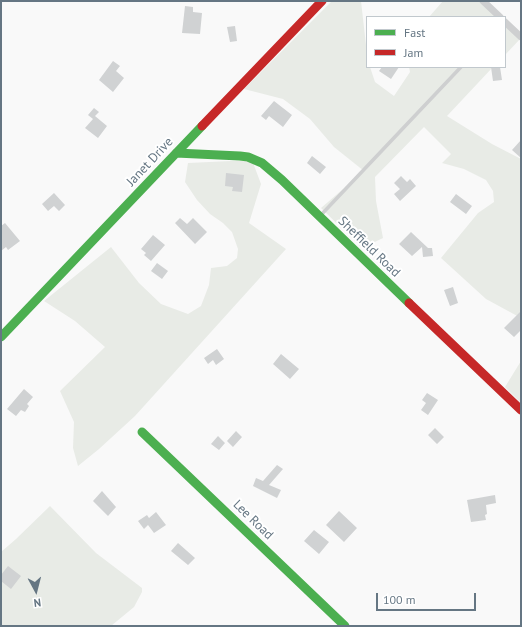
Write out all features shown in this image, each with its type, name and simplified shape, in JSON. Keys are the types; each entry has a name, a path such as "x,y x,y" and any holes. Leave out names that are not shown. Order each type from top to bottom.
{"street":[{"path":"483,1 499,16"},
{"name":"Janet Drive","path":"1,337 318,2"},
{"path":"506,23 521,37"},
{"name":"Sheffield Road","path":"176,153 240,156 255,159 262,163 282,180 521,410"},
{"name":"Lee Road","path":"142,432 345,626"}],"lane":[{"path":"319,216 460,68"}],"shaded area":[{"path":"332,1 361,1 366,45 366,68 370,68 375,82 394,96 410,72 409,68 492,68 447,116 492,144 521,159 521,318 486,299 441,258 478,213 494,202 493,191 486,180 464,169 442,163 451,154 424,127 375,177 376,201 383,238 362,248 321,208 364,171 334,147 310,119 283,99 244,89"},
{"path":"443,1 484,1 501,16 430,16"},
{"path":"506,21 521,38 506,54"},
{"path":"252,160 261,184 249,223 286,249 135,416 78,466 73,448 74,422 60,391 105,347 75,321 44,301 111,247 139,283 161,304 188,314 201,306 209,285 211,268 227,266 237,258 238,249 232,232 223,223 210,214 197,200 185,182 188,163"},
{"path":"521,361 521,403 505,387"},
{"path":"50,506 96,553 142,588 142,592 134,607 111,626 1,626 1,552"}],"building":[{"path":"185,6 193,7 193,12 202,13 200,34 182,33"},
{"path":"235,26 237,41 230,42 227,27"},
{"path":"113,61 120,66 116,71 124,78 113,92 99,80"},
{"path":"381,68 398,68 391,79 379,71"},
{"path":"491,68 500,68 502,80 493,81"},
{"path":"274,101 292,115 283,127 269,116 266,120 261,116"},
{"path":"94,108 99,112 95,116 107,126 98,138 85,128 93,119 88,115"},
{"path":"521,140 521,158 512,150"},
{"path":"312,156 326,167 320,174 307,163"},
{"path":"226,173 244,175 242,192 232,191 233,187 225,186"},
{"path":"401,176 407,182 410,179 416,186 400,201 394,194 400,189 394,183"},
{"path":"54,193 65,205 59,211 54,206 48,211 42,204"},
{"path":"456,194 472,206 466,214 450,202"},
{"path":"180,218 187,224 193,218 207,232 195,244 175,223"},
{"path":"5,223 20,241 8,250 6,247 1,251 1,226"},
{"path":"411,232 428,248 432,248 433,256 423,257 422,247 412,256 399,244"},
{"path":"153,235 165,245 151,261 144,255 146,253 141,249"},
{"path":"157,263 168,271 162,279 151,271"},
{"path":"453,287 458,303 450,306 444,290"},
{"path":"521,311 521,330 514,337 504,328"},
{"path":"217,349 224,359 216,365 213,360 208,364 204,358"},
{"path":"281,354 299,369 290,379 273,364"},
{"path":"24,389 33,397 27,404 29,406 25,412 21,410 16,416 7,409"},
{"path":"427,393 438,400 428,415 421,410 426,403 422,400"},
{"path":"435,428 444,437 437,444 428,435"},
{"path":"236,431 242,437 233,447 227,441"},
{"path":"218,436 225,443 219,450 211,444"},
{"path":"277,465 283,469 269,485 281,490 277,498 253,486 256,478 263,481"},
{"path":"102,491 116,507 108,516 93,501"},
{"path":"495,495 496,503 486,505 486,520 471,522 467,500"},
{"path":"339,511 357,528 344,542 326,525"},
{"path":"156,512 166,525 154,533 148,525 144,529 138,521 147,515 149,518"},
{"path":"314,530 329,542 319,554 304,541"},
{"path":"178,543 195,558 188,565 171,551"},
{"path":"8,566 21,576 11,589 1,581 1,575"}],"traffic: fast":[{"path":"1,337 202,126"},
{"path":"176,153 240,156 248,157 262,163 282,180 409,303"},
{"path":"142,432 345,626"}],"traffic: jam":[{"path":"202,126 322,1"},
{"path":"409,303 521,410"}]}
